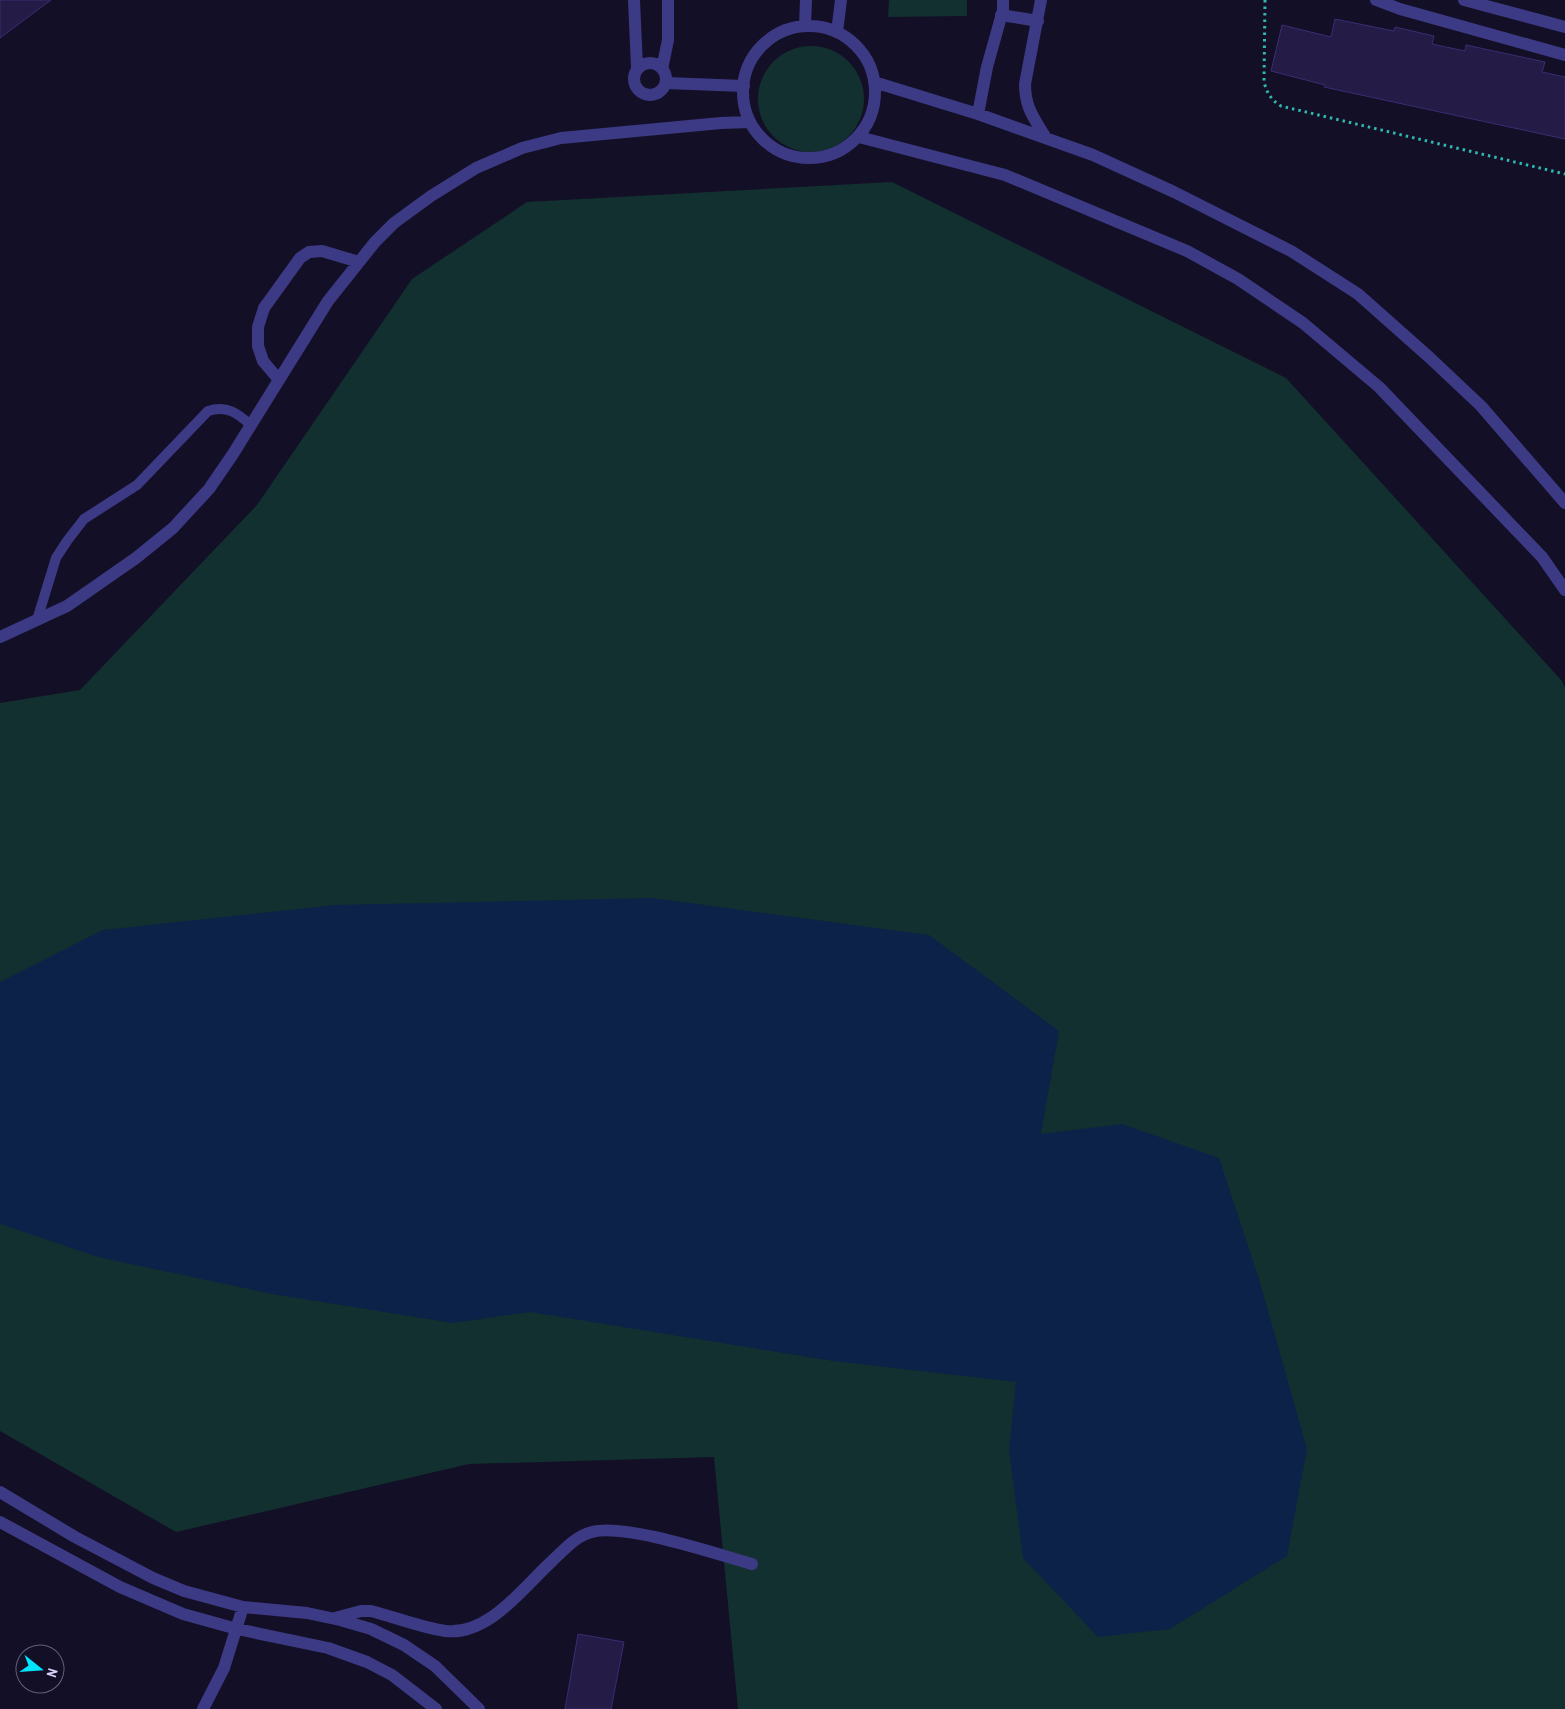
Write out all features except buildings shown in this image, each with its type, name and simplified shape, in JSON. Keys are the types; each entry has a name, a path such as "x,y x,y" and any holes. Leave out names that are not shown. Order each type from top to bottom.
{"street":[{"path":"634,0 637,68 634,84 638,92 646,96 655,95 662,90 666,83 666,75 662,69 654,63 645,63 637,68"},
{"path":"662,69 668,40 668,0"},
{"path":"805,26 806,0"},
{"path":"837,32 841,0"},
{"path":"978,114 987,67 1002,15 1004,0"},
{"path":"1041,0 1025,84 1025,96 1031,113 1046,138"},
{"path":"1376,0 1400,9 1565,56"},
{"path":"1464,0 1565,27"},
{"path":"1002,15 1038,21"},
{"path":"805,26 821,26 837,32 855,44 868,62 874,82 873,109 858,137 841,150 816,158 789,156 766,143 749,122 743,98 745,74 757,50 778,33 805,26"},
{"path":"874,82 978,114 1093,155 1174,192 1291,251 1358,294 1422,350 1481,406 1565,503"},
{"path":"666,83 744,86"},
{"path":"0,637 67,606 136,558 173,528 209,489 328,300 375,242 394,223 431,196 476,168 522,148 560,138 749,122"},
{"path":"858,137 1005,175 1187,251 1238,279 1303,324 1379,387 1542,557 1565,590"},
{"path":"279,380 263,361 258,346 258,327 264,308 300,258 309,252 322,251 359,262"},
{"path":"0,1492 76,1537 153,1578 184,1591 243,1607 307,1613 371,1629 404,1645 435,1666 479,1709"},
{"path":"0,1522 120,1587 182,1614 237,1629 328,1648 367,1662 392,1675 436,1709"},
{"path":"333,1618 361,1610 444,1631 466,1630 484,1623 507,1605 574,1541 584,1534 595,1531 614,1530 648,1536 752,1564"},
{"path":"203,1709 224,1668 243,1607"}],"lane":[{"path":"37,620 56,558 84,519 137,485 208,411 216,408 234,411 251,425"}],"path":[{"path":"1265,0 1264,82 1267,94 1275,103 1565,174"}],"green space":[{"path":"889,0 967,0 967,16 888,17"},
{"path":"811,46 831,50 849,61 860,79 864,99 860,119 849,137 831,148 811,152 791,148 773,137 762,119 758,99 762,79 773,61 791,50"},
{"path":"892,182 1286,378 1562,681 1565,688 1565,1709 738,1709 714,1457 469,1464 176,1532 0,1431 0,703 80,690 257,505 412,279 527,202"}],"water":[{"path":"652,898 929,935 1059,1031 1041,1134 1122,1124 1219,1158 1259,1279 1307,1449 1287,1556 1170,1629 1098,1637 1023,1558 1009,1450 1016,1382 833,1361 530,1312 453,1323 272,1294 98,1257 0,1224 0,982 103,930 335,905"}]}
